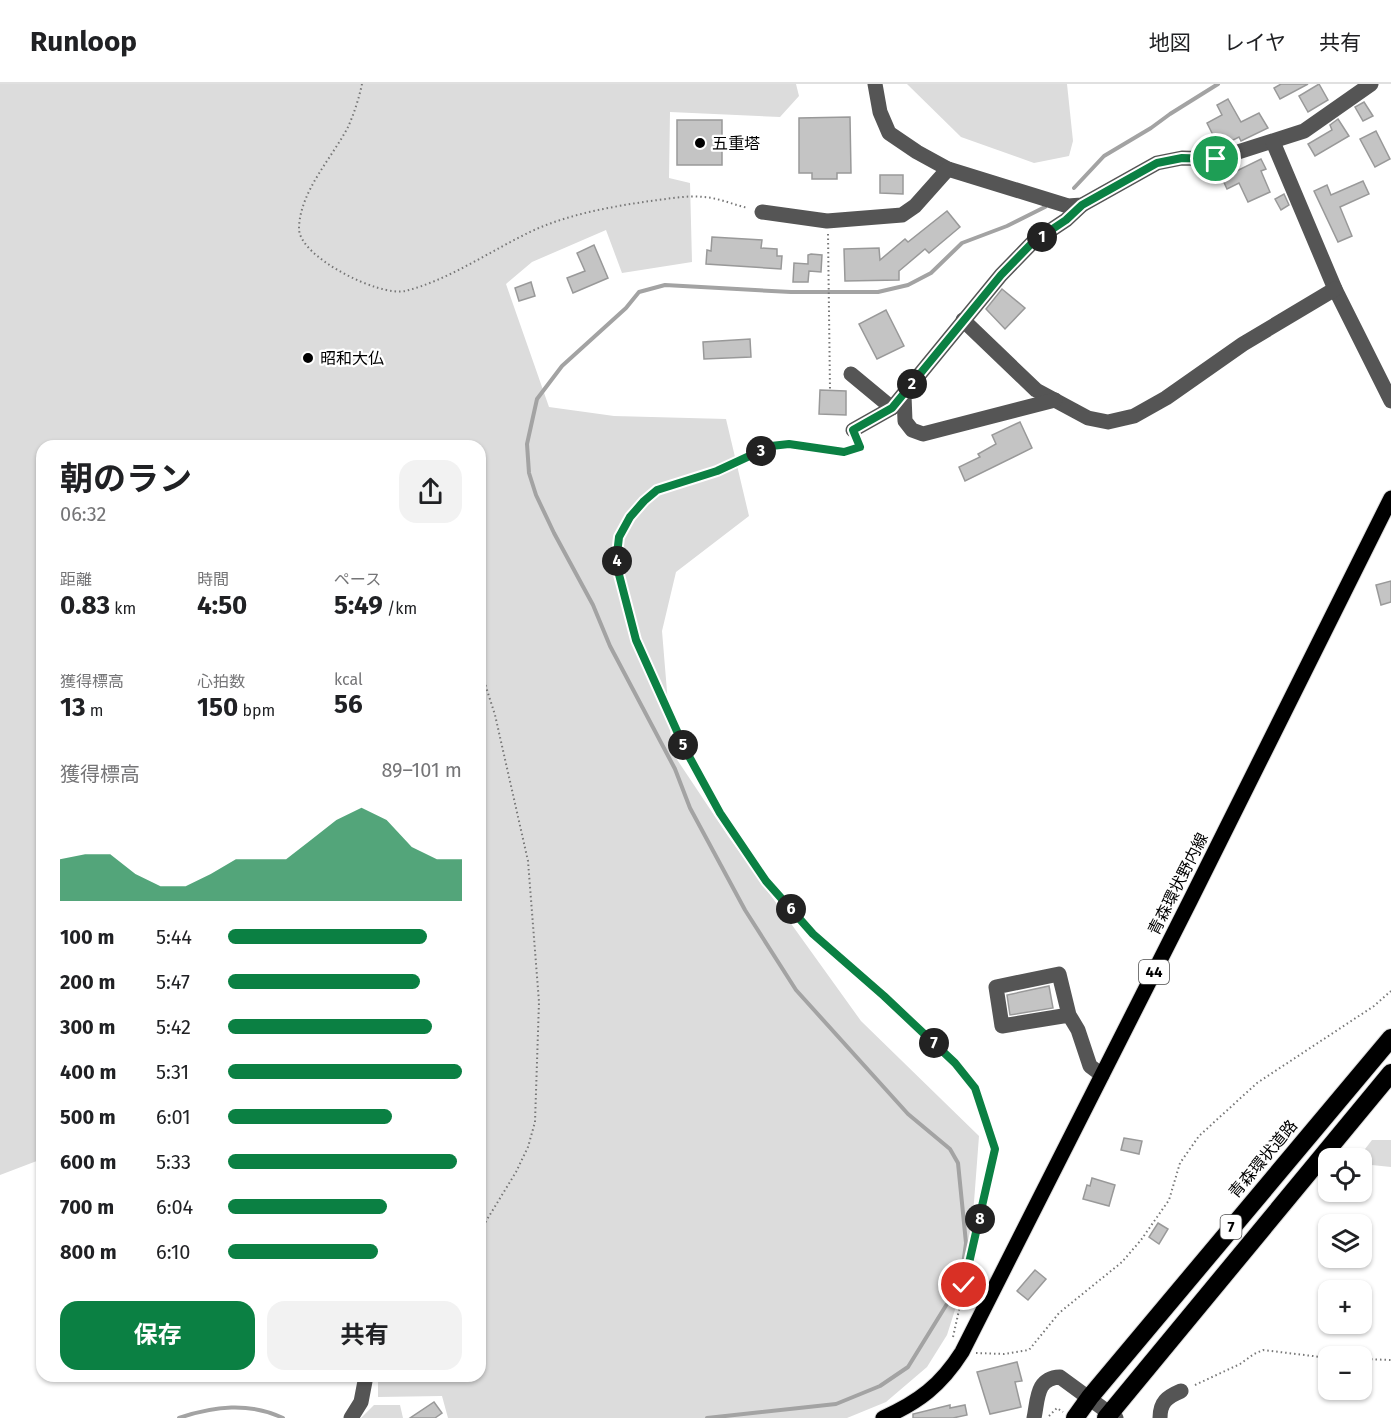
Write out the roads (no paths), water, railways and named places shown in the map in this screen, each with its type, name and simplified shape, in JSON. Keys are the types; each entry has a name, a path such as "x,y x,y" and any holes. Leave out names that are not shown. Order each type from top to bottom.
{"highway":[{"name":"青森環状道路","path":"1069,1415 1090,1397 1391,1038"},
{"name":"7","path":"1110,1416 1391,1073"}],"main road":[{"name":"青森環状野内線","path":"891,1416 931,1390 950,1371 957,1347 1102,1075 1391,498"}],"street":[{"path":"875,84 880,112 889,133 917,152 948,169 1068,206 1082,205"},
{"path":"853,430 892,408 1001,275 1033,242 1066,220 1082,205 1157,163 1182,158 1216,159 1304,131 1371,84"},
{"path":"1273,142 1335,289 1391,401"},
{"path":"762,212 827,221 902,215 915,206 948,169"},
{"path":"963,320 1036,390 1088,418 1108,422 1134,416 1166,398 1243,344 1335,289"},
{"path":"851,374 892,408"},
{"path":"904,395 905,421 912,430 923,434 1055,400"},
{"path":"1069,1015 1002,1026 996,987 1059,974 1069,1015 1078,1030 1090,1066 1102,1075"},
{"path":"1034,1418 1042,1384 1051,1377 1060,1377 1090,1397 1110,1416"},
{"path":"351,1418 361,1402 365,1382"},
{"path":"1160,1418 1161,1408 1166,1398 1181,1390"}],"waterway":[{"path":"1074,188 1104,156 1218,84"},
{"path":"707,1418 836,1404 880,1386 908,1367 950,1299 962,1272 966,1243 958,1163 950,1149 908,1114 796,990 745,910 690,808 675,769 610,646 593,605 536,495 529,473 527,444 537,399 562,366 626,308 639,292 665,285 791,292 878,292 908,285 931,273 962,243 1007,226 1045,207"},
{"path":"179,1418 205,1411 231,1408 257,1410 283,1418"}],"place":[{"name":"五重塔","path":"700,143"},
{"name":"昭和大仏","path":"308,358"}]}
